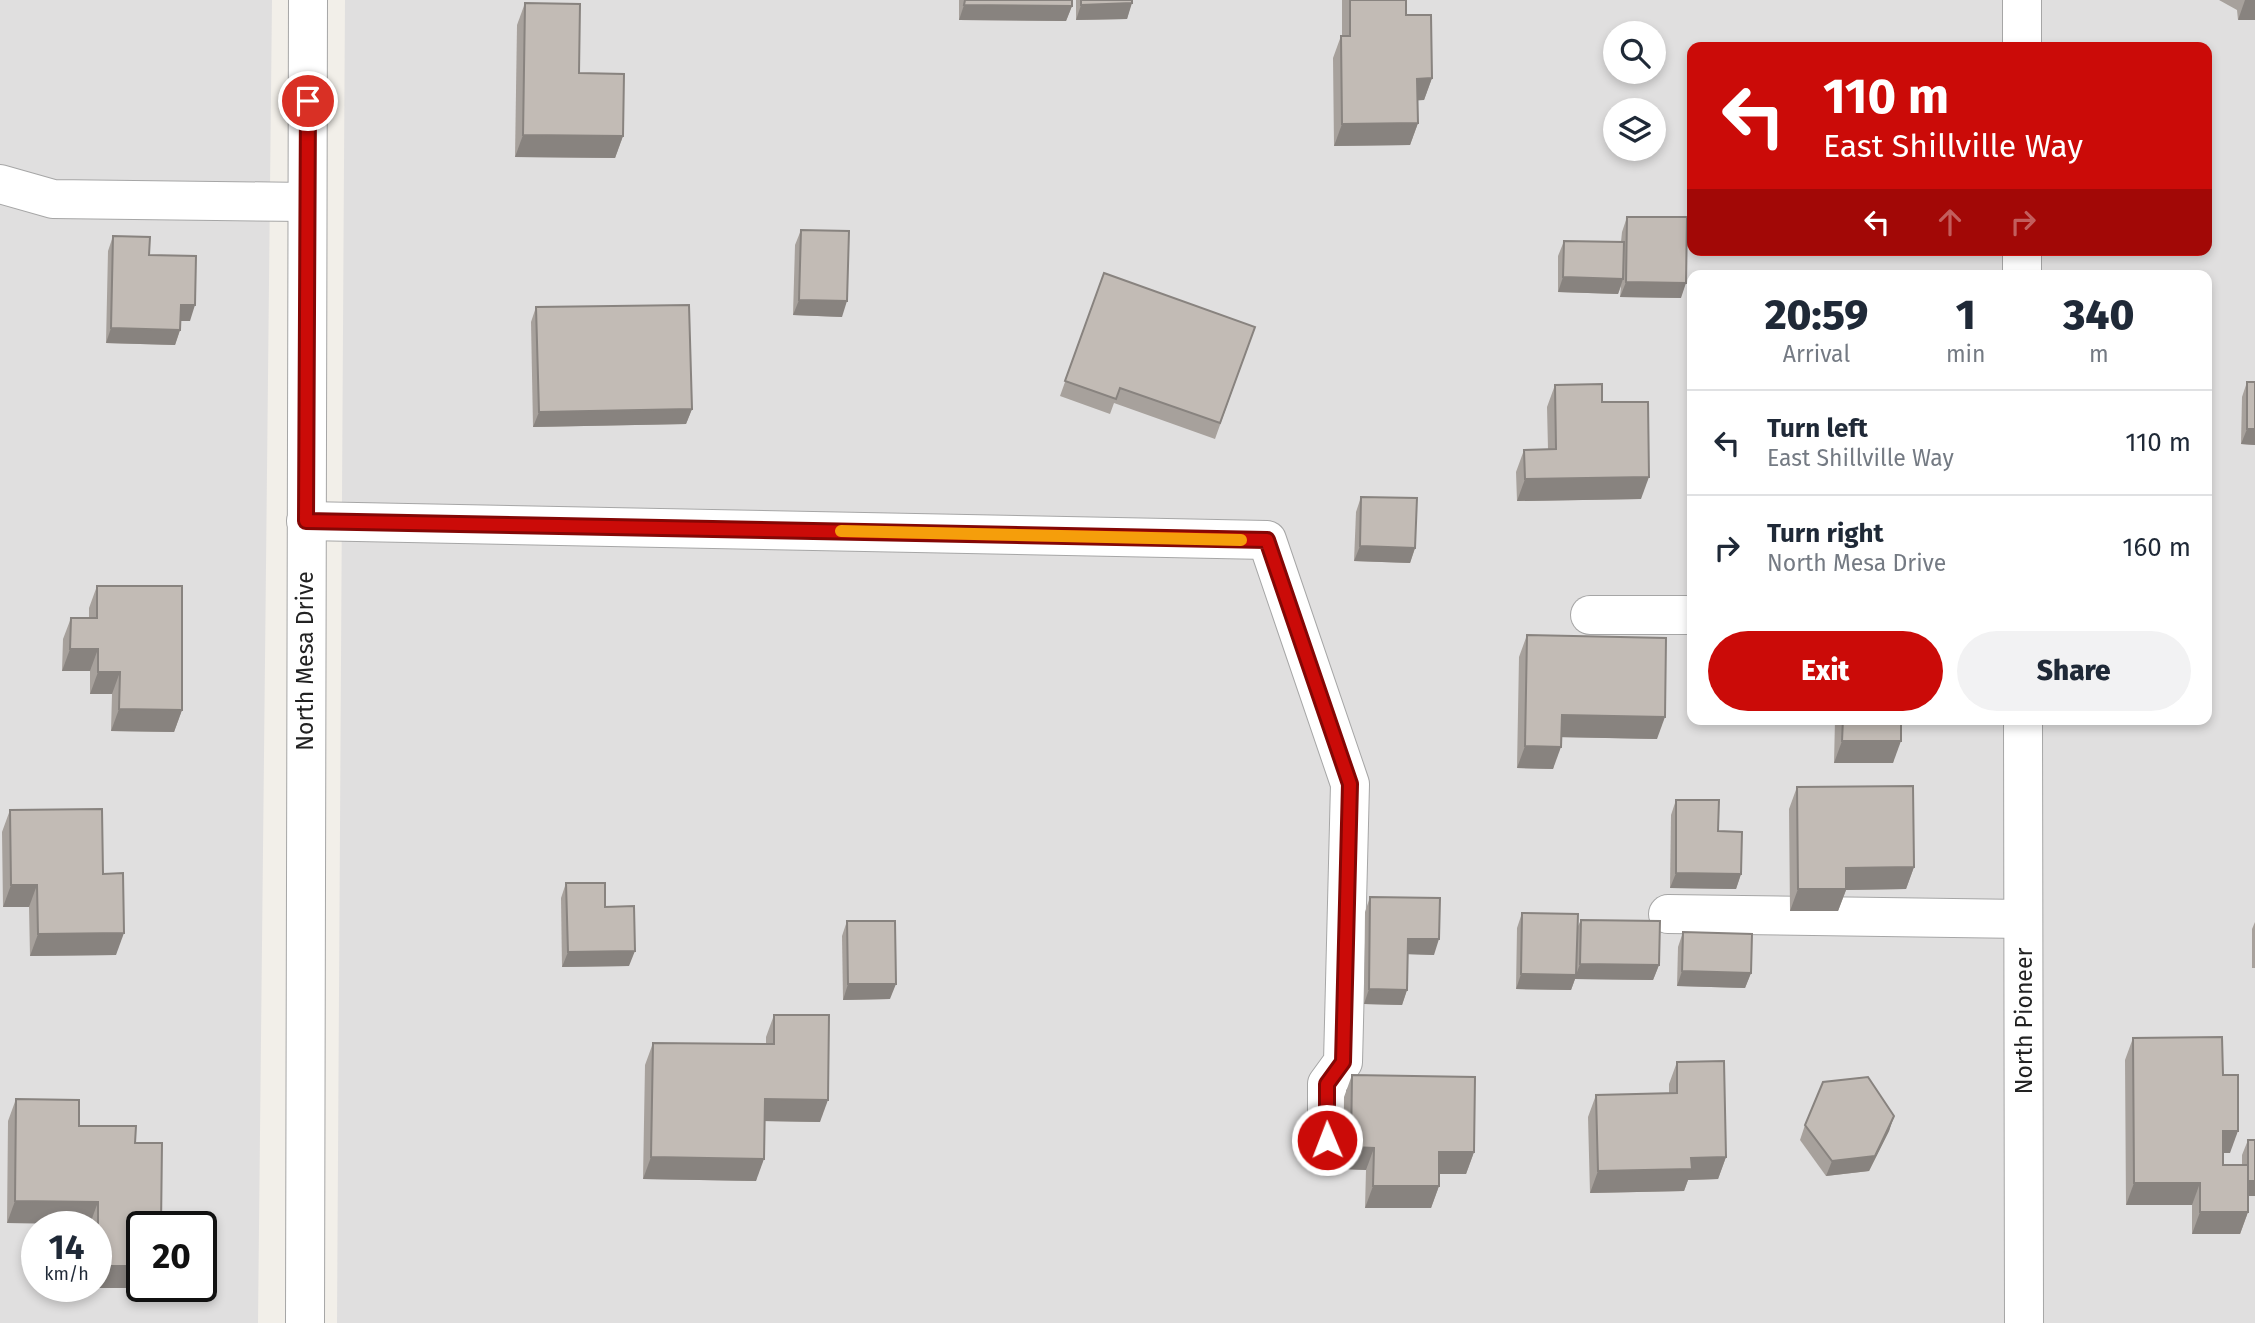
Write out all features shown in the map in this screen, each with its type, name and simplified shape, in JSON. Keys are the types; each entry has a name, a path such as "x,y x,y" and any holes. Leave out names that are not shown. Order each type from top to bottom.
{"street":[{"name":"North Mesa Drive","path":"305,1323 309,0"},
{"path":"2022,0 2022,42"},
{"path":"0,184 53,199 307,202"},
{"path":"306,521 1267,540 1350,784 1343,1062 1327,1084 1327,1140"},
{"path":"1590,615 1687,615"},
{"name":"North Pioneer","path":"2023,725 2024,1323"},
{"path":"1668,914 2023,919"}],"shaded area":[{"path":"0,0 272,0 258,1323 0,1323"},
{"path":"345,0 2255,0 2255,1323 337,1323"}],"building":[{"path":"965,0 1072,0 1072,6 964,5"},
{"path":"1081,0 1132,0 1132,3 1081,5"},
{"path":"1350,0 1406,0 1406,15 1431,15 1432,78 1417,79 1418,123 1342,124 1341,36 1350,36"},
{"path":"525,3 580,4 579,73 624,74 623,136 523,135"},
{"path":"1627,217 1687,217 1686,283 1626,282"},
{"path":"801,230 849,231 847,301 799,300"},
{"path":"113,236 150,237 149,255 196,256 195,305 181,305 180,330 111,328"},
{"path":"1564,241 1624,242 1623,279 1563,277"},
{"path":"1104,273 1255,327 1220,423 1120,388 1116,399 1065,381"},
{"path":"689,305 692,409 539,412 536,307"},
{"path":"2247,382 2255,382 2255,429 2247,429"},
{"path":"1602,384 1602,402 1648,402 1649,477 1525,479 1524,450 1556,449 1555,385"},
{"path":"1361,497 1417,498 1415,548 1360,546"},
{"path":"97,586 182,586 182,710 119,709 120,672 98,672 98,649 70,649 71,618 97,618"},
{"path":"1527,635 1666,638 1665,717 1562,715 1561,747 1525,746"},
{"path":"1843,725 1901,725 1901,741 1842,741"},
{"path":"1913,786 1914,867 1846,868 1846,889 1798,889 1797,787"},
{"path":"1676,800 1719,800 1718,831 1742,832 1741,874 1676,873"},
{"path":"102,809 103,874 123,873 124,933 38,934 37,885 11,885 10,810"},
{"path":"566,883 605,883 605,907 634,906 635,951 568,952"},
{"path":"1370,897 1440,898 1439,939 1408,939 1407,990 1369,989"},
{"path":"1522,913 1578,914 1576,975 1521,974"},
{"path":"1581,920 1660,921 1659,965 1580,964"},
{"path":"847,921 895,921 896,984 848,984"},
{"path":"1683,932 1752,934 1751,973 1682,971"},
{"path":"774,1015 829,1015 828,1100 765,1099 764,1159 651,1157 653,1043 774,1044"},
{"path":"2222,1037 2223,1075 2238,1075 2238,1131 2223,1131 2223,1165 2248,1165 2248,1212 2200,1212 2200,1183 2134,1183 2133,1038"},
{"path":"1724,1061 1726,1157 1691,1158 1692,1169 1598,1171 1596,1095 1677,1093 1677,1062"},
{"path":"1352,1075 1475,1077 1474,1152 1439,1152 1439,1186 1373,1186 1374,1148 1351,1147"},
{"path":"1868,1077 1894,1116 1875,1156 1832,1161 1805,1125 1823,1082"},
{"path":"16,1099 79,1100 79,1126 136,1126 135,1143 162,1143 161,1211 126,1211 126,1266 112,1266 112,1211 98,1211 98,1202 15,1201"},
{"path":"2248,1140 2255,1140 2255,1181 2248,1181"}],"slow traffic":[{"path":"841,531 1241,540"}],"route":[{"path":"308,101 306,521 1267,540 1350,784 1343,1062 1327,1084 1327,1140"}]}
